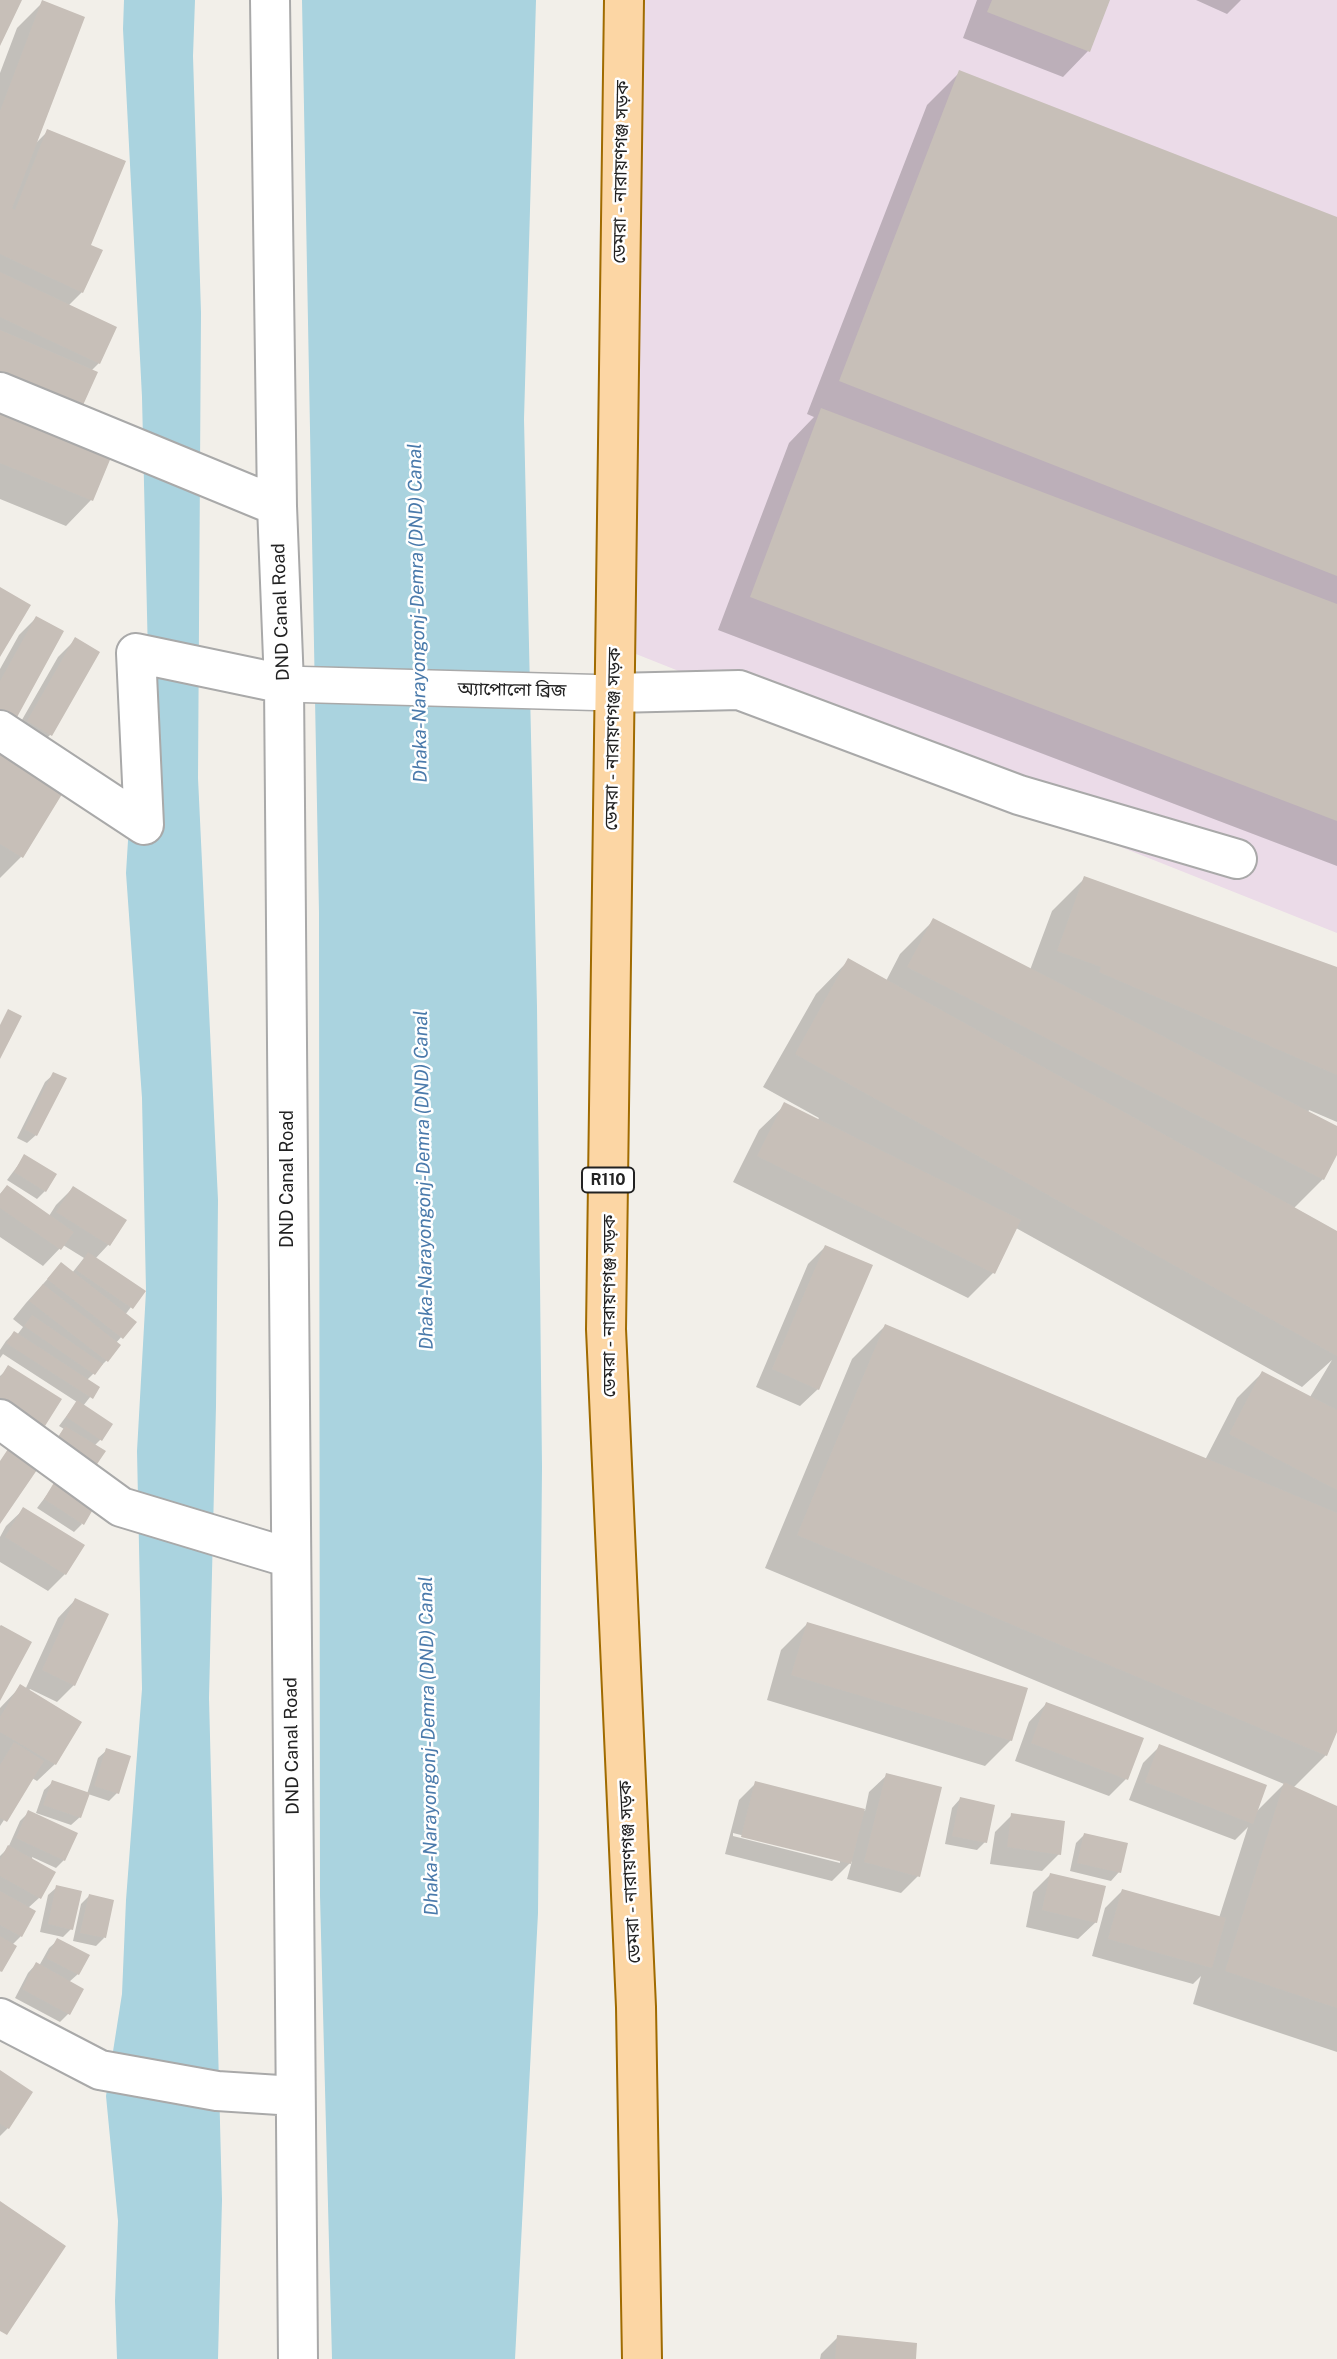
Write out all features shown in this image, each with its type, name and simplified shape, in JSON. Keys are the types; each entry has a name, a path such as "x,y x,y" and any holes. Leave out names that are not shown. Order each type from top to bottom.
{"main road":[{"name":"ডেমরা - নারায়ণগঞ্জ সড়ক","path":"624,0 606,1329 636,2007 642,2359"}],"street":[{"name":"DND Canal Road","path":"270,0 277,506 284,684 298,2359"},
{"path":"0,392 277,506"},
{"path":"0,730 144,825 136,653 284,684"},
{"name":"অ্যাপোলো ব্রিজ","path":"284,684 614,693"},
{"path":"614,693 739,690 1019,795 1237,859"},
{"path":"0,1419 121,1507 290,1558"},
{"path":"0,2018 100,2070 217,2091 295,2096"}],"shaded area":[{"path":"645,0 1337,0 1337,933 631,652"}],"water":[{"path":"124,0 195,0 193,56 201,313 198,778 218,1200 209,1698 222,2200 218,2359 117,2359 115,2301 118,2221 106,2096 122,1994 126,1900 142,1689 137,1451 146,1291 142,1098 126,873 131,792 149,700 142,397 123,29"},
{"name":"Dhaka-Narayongonj-Demra (DND) Canal","path":"302,0 536,0 524,419 537,1007 542,1467 538,1913 515,2359 332,2359 320,1896 319,913"}],"building":[{"path":"0,0 22,0 0,46"},
{"path":"42,0 85,17 12,208 15,210 47,129 126,161 91,245 103,250 83,293 0,254 0,111"},
{"path":"992,0 1110,0 1090,52 987,12"},
{"path":"959,70 1337,217 1337,576 839,381"},
{"path":"0,272 117,327 100,364 0,317"},
{"path":"0,330 98,372 79,414 0,380"},
{"path":"0,408 112,455 93,501 0,463"},
{"path":"821,408 1337,604 1337,821 750,597"},
{"path":"0,587 31,605 0,657"},
{"path":"36,616 64,631 16,719 0,710 0,681"},
{"path":"75,637 100,652 52,736 27,721"},
{"path":"0,752 64,791 23,858 0,844"},
{"path":"1084,876 1337,967 1337,1075 1099,972 1101,967 1057,951"},
{"path":"933,918 1337,1126 1337,1155 1324,1180 907,967"},
{"path":"848,958 1337,1231 1337,1356 795,1054"},
{"path":"8,1009 22,1016 0,1059 0,1025"},
{"path":"53,1072 67,1078 37,1136 24,1129"},
{"path":"784,1102 1021,1220 995,1274 757,1156"},
{"path":"24,1154 57,1174 46,1192 14,1172"},
{"path":"7,1185 74,1232 61,1250 0,1208 0,1194"},
{"path":"73,1186 127,1220 110,1246 56,1212"},
{"path":"825,1245 873,1265 819,1390 772,1369"},
{"path":"88,1252 146,1291 133,1309 76,1270"},
{"path":"61,1262 137,1322 123,1339 47,1279"},
{"path":"43,1284 121,1345 108,1362 29,1301"},
{"path":"32,1315 103,1364 95,1375 24,1326"},
{"path":"885,1324 1337,1513 1337,1732 1327,1756 797,1535"},
{"path":"14,1331 100,1387 93,1399 6,1343"},
{"path":"8,1365 62,1399 45,1426 0,1397 0,1378"},
{"path":"1262,1371 1337,1410 1337,1490 1229,1434"},
{"path":"77,1400 113,1424 102,1441 66,1417"},
{"path":"65,1426 106,1451 93,1470 53,1445"},
{"path":"10,1446 39,1467 0,1524 0,1461"},
{"path":"55,1481 95,1506 84,1525 44,1499"},
{"path":"23,1507 85,1545 66,1575 5,1537"},
{"path":"75,1598 109,1614 75,1686 42,1670"},
{"path":"807,1622 1028,1688 1012,1741 791,1675"},
{"path":"0,1626 32,1642 0,1701"},
{"path":"20,1684 82,1722 56,1765 0,1732 0,1717"},
{"path":"1046,1702 1144,1738 1128,1780 1031,1743"},
{"path":"14,1742 44,1761 7,1822 0,1818 0,1765"},
{"path":"1159,1744 1267,1785 1253,1824 1145,1782"},
{"path":"106,1748 131,1756 119,1794 94,1786"},
{"path":"886,1773 942,1787 920,1877 864,1862"},
{"path":"52,1780 90,1793 81,1818 43,1805"},
{"path":"755,1781 865,1809 851,1864 741,1837"},
{"path":"1284,1782 1337,1806 1337,2008 1225,1971"},
{"path":"960,1797 995,1805 987,1843 952,1836"},
{"path":"28,1810 78,1833 65,1861 16,1838"},
{"path":"1011,1813 1065,1821 1061,1855 1007,1847"},
{"path":"1084,1833 1128,1843 1121,1873 1077,1863"},
{"path":"8,1845 56,1872 41,1899 0,1876 0,1860"},
{"path":"1050,1873 1106,1886 1097,1923 1042,1910"},
{"path":"56,1885 82,1891 73,1930 48,1924"},
{"path":"1122,1889 1226,1918 1212,1968 1108,1939"},
{"path":"0,1891 36,1911 22,1937 0,1925"},
{"path":"89,1894 114,1900 106,1938 80,1933"},
{"path":"0,1936 17,1946 2,1972 0,1971"},
{"path":"57,1938 90,1955 79,1975 46,1958"},
{"path":"36,1962 84,1989 70,2015 22,1989"},
{"path":"0,2070 33,2092 9,2129 0,2124"},
{"path":"0,2201 66,2246 7,2335 0,2331"},
{"path":"837,2335 917,2343 916,2359 835,2359"}]}
